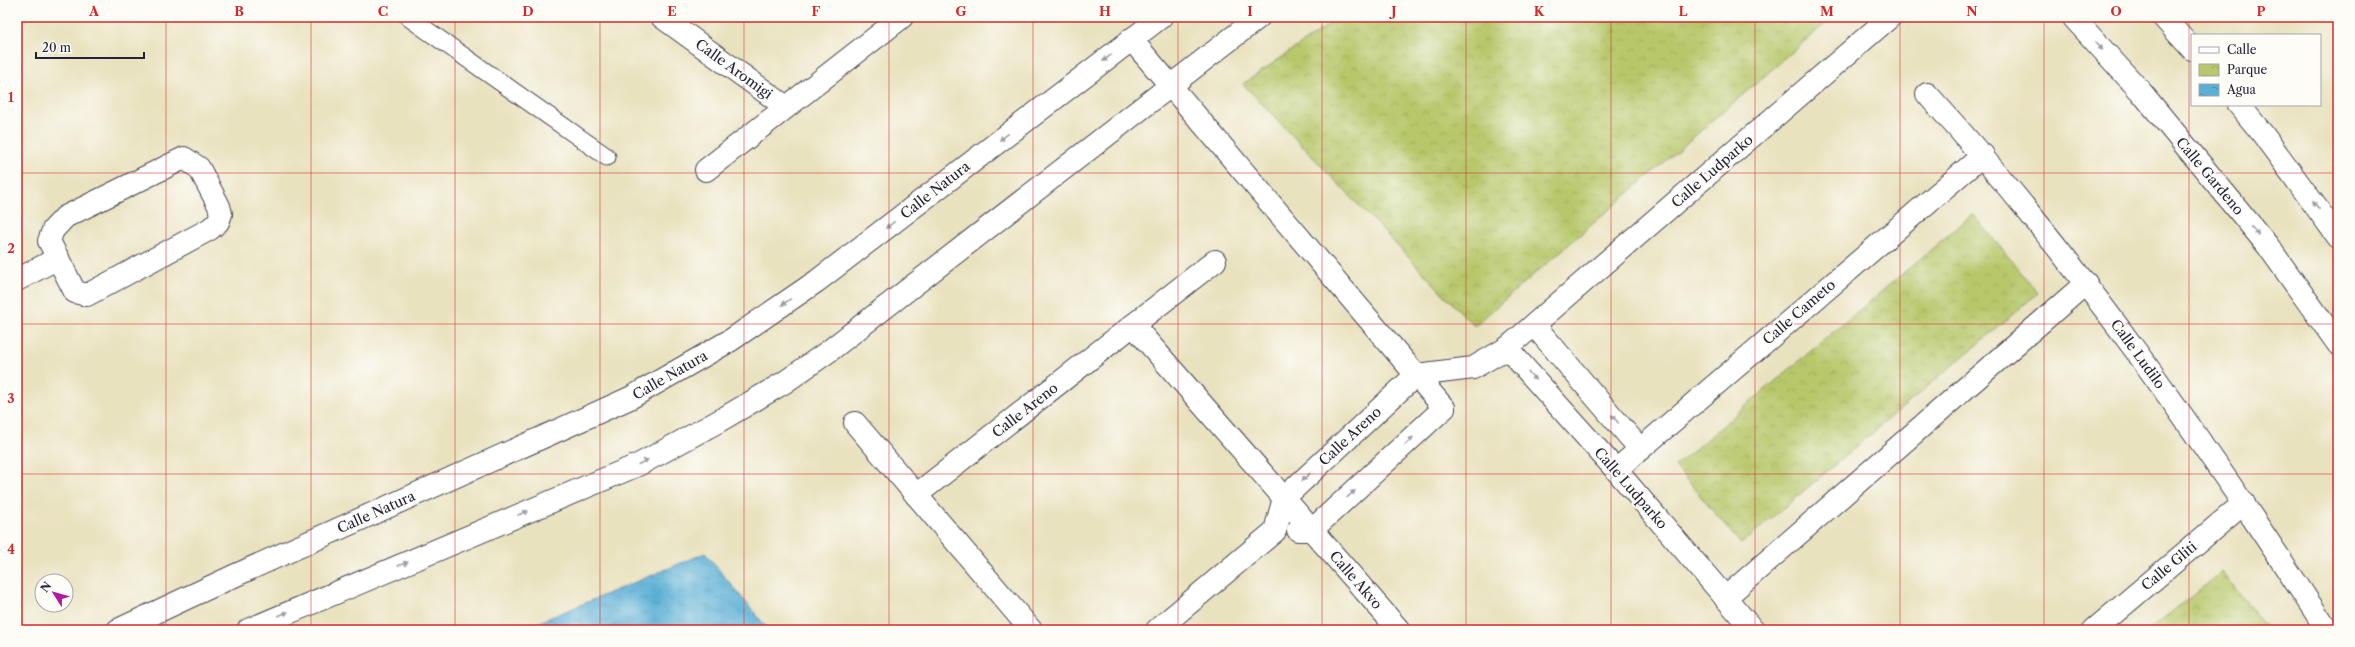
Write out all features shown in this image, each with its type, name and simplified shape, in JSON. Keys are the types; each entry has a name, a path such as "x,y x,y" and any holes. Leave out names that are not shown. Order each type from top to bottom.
{"street":[{"name":"Calle Aromigi","path":"662,17 786,107"},
{"name":"Calle Aromigi","path":"706,170 902,17"},
{"name":"Calle Natura","path":"118,630 236,574 630,398 684,368 731,340 817,281 1161,17"},
{"path":"248,630 640,464 726,417 785,382 829,351 1259,17"},
{"name":"Calle Ludparko","path":"1416,375 1473,368 1507,348 1890,17"},
{"name":"Calle Gardeno","path":"2073,17 2142,93 2268,246 2338,344"},
{"path":"2163,17 2191,48"},
{"path":"1131,39 1444,408"},
{"name":"Calle Ludilo","path":"1927,94 1983,155 2086,283 2174,402 2244,503 2327,630"},
{"path":"2239,106 2262,133 2338,237"},
{"name":"Calle Cameto","path":"1616,470 1983,155"},
{"path":"184,158 199,168 219,206 221,214 218,222 210,229 87,295 75,292 58,258 49,241 53,230 65,217 184,158"},
{"path":"17,280 58,258"},
{"name":"Calle Areno","path":"916,495 1215,261"},
{"path":"1725,598 2086,283"},
{"path":"1133,325 1312,530"},
{"path":"1534,325 1640,449"},
{"name":"Calle Ludparko","path":"1507,348 1616,470 1753,630"},
{"path":"1275,530 1312,530 1444,408 1448,370"},
{"name":"Calle Areno","path":"1284,498 1416,375"},
{"path":"855,423 1031,630"},
{"path":"1157,630 1275,530 1284,498"},
{"name":"Calle Gliti","path":"2094,630 2244,503"},
{"name":"Calle Akvo","path":"1312,530 1399,630"}],"lane":[{"path":"408,17 607,157"}],"green space":[{"path":"1340,17 1833,17 1474,326 1243,84"},
{"path":"1973,214 2038,293 1741,544 1675,466"},
{"path":"2222,572 2269,630 2149,630"}],"water":[{"path":"705,553 769,630 520,630"}]}
